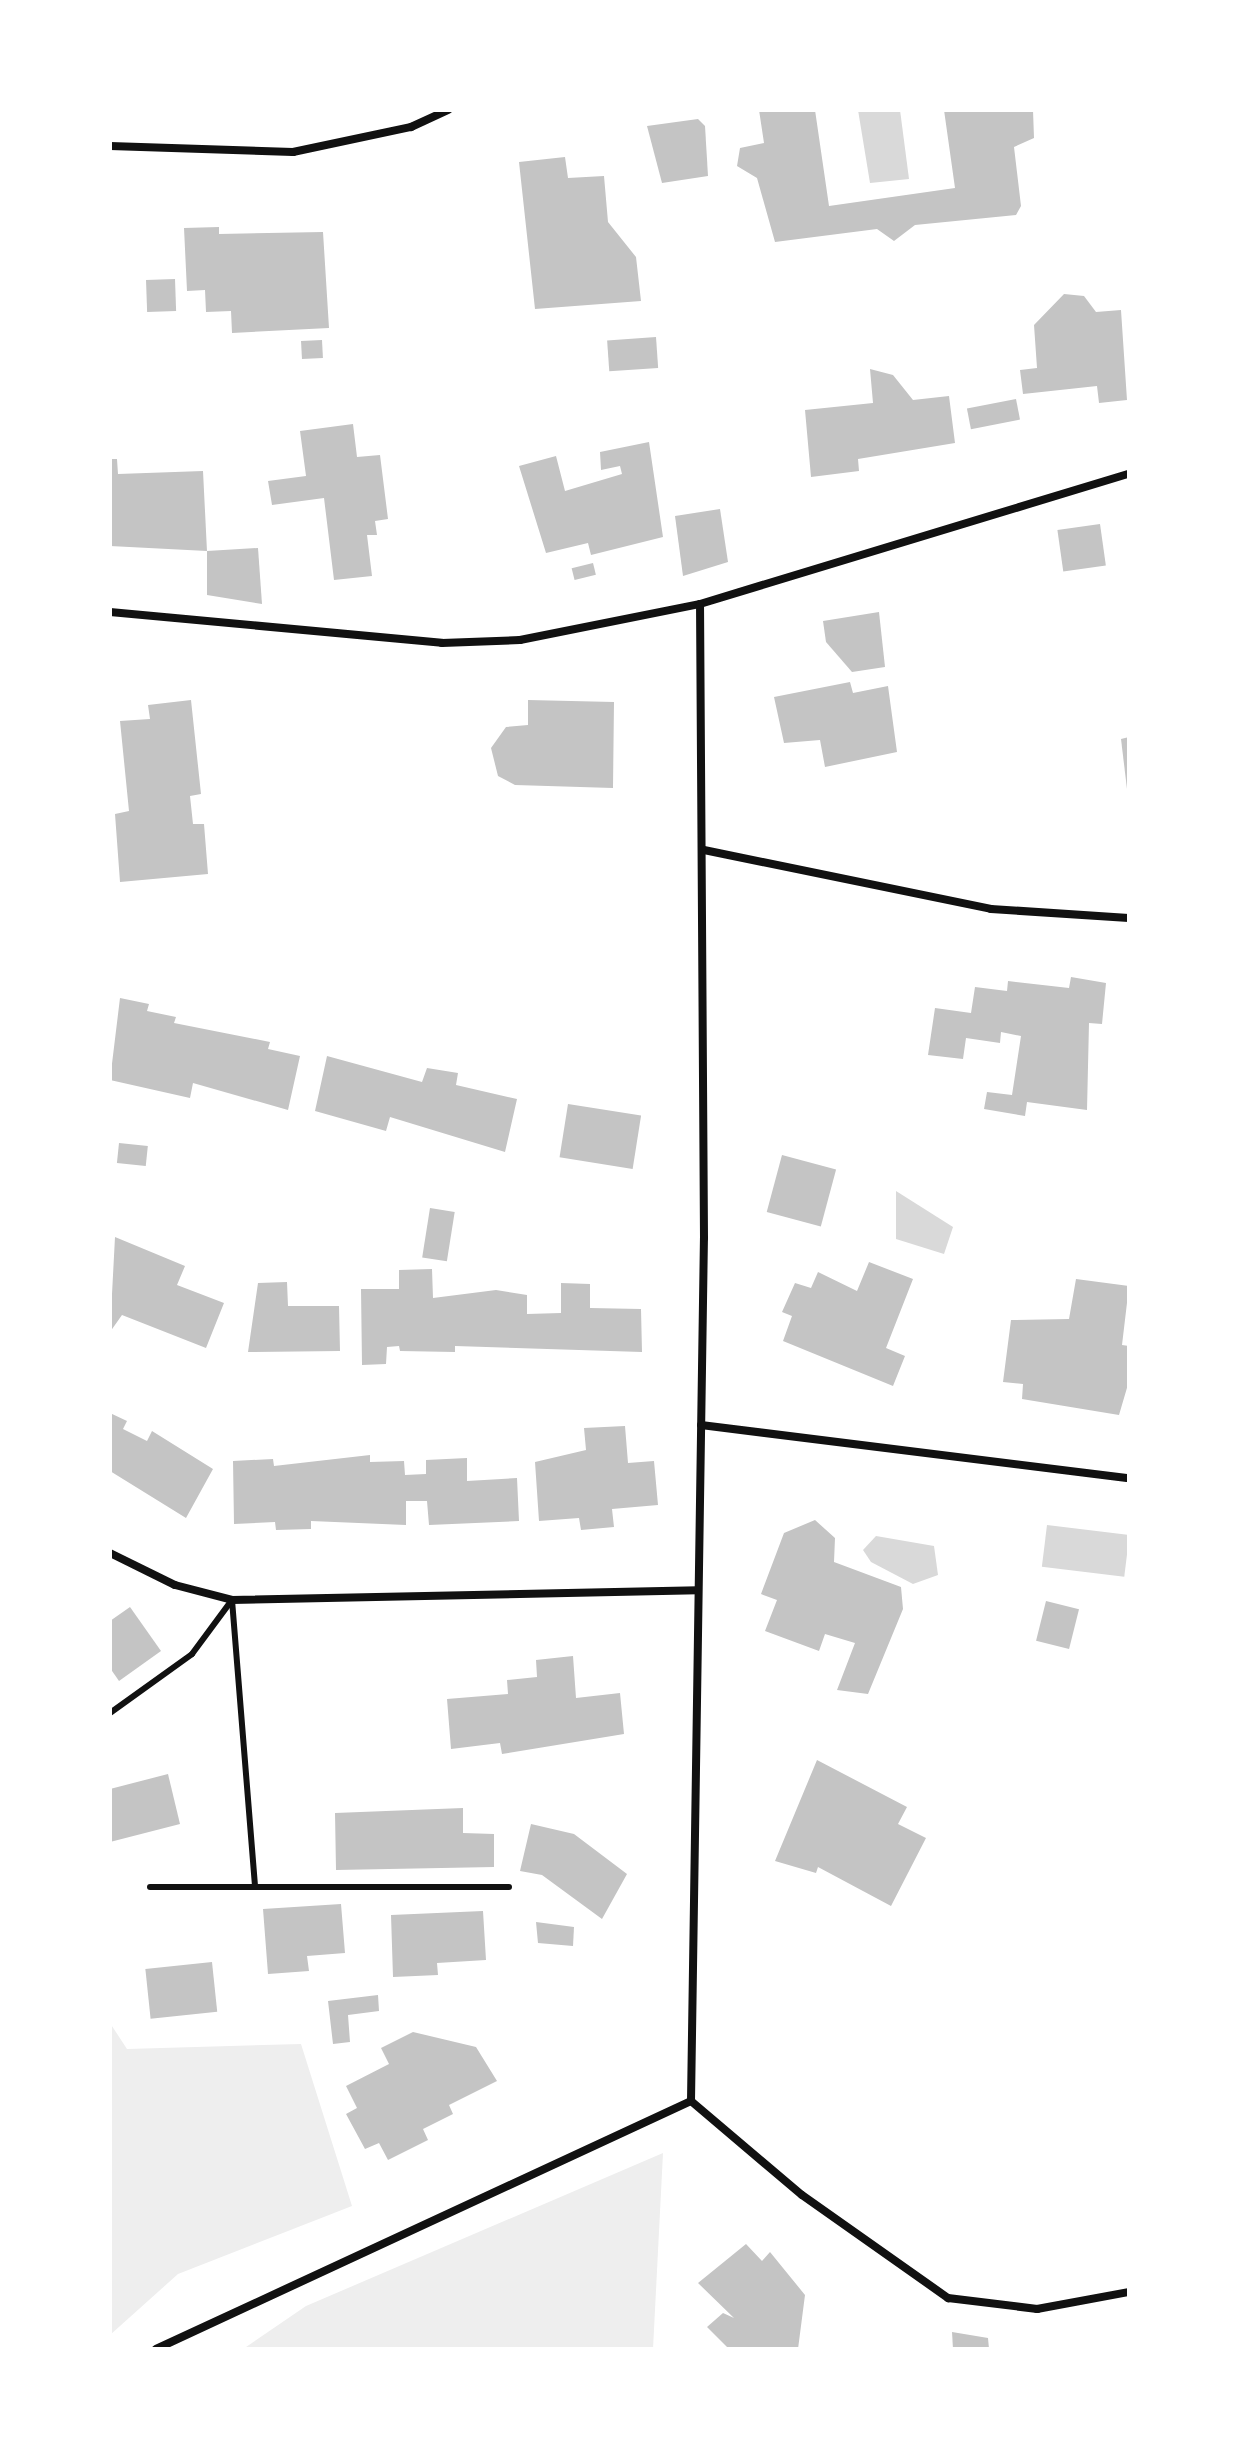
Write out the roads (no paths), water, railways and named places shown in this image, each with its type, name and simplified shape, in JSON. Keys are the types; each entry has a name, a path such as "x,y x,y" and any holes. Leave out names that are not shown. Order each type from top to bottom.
{"street":[{"path":"110,146 293,152 411,127 448,110"},
{"path":"110,612 442,643 520,640 700,604 1129,474"},
{"path":"691,2101 701,1425 704,850 700,604"},
{"path":"704,850 991,909 1129,918"},
{"path":"701,1425 1129,1478"},
{"path":"110,1553 175,1585 232,1600 698,1590"},
{"path":"691,2101 802,2195 948,2298 1037,2309 1129,2292"},
{"path":"156,2349 691,2101"}],"lane":[{"path":"110,1713 192,1654 232,1600"},
{"path":"232,1600 255,1886"},
{"path":"150,1887 509,1887"}]}
